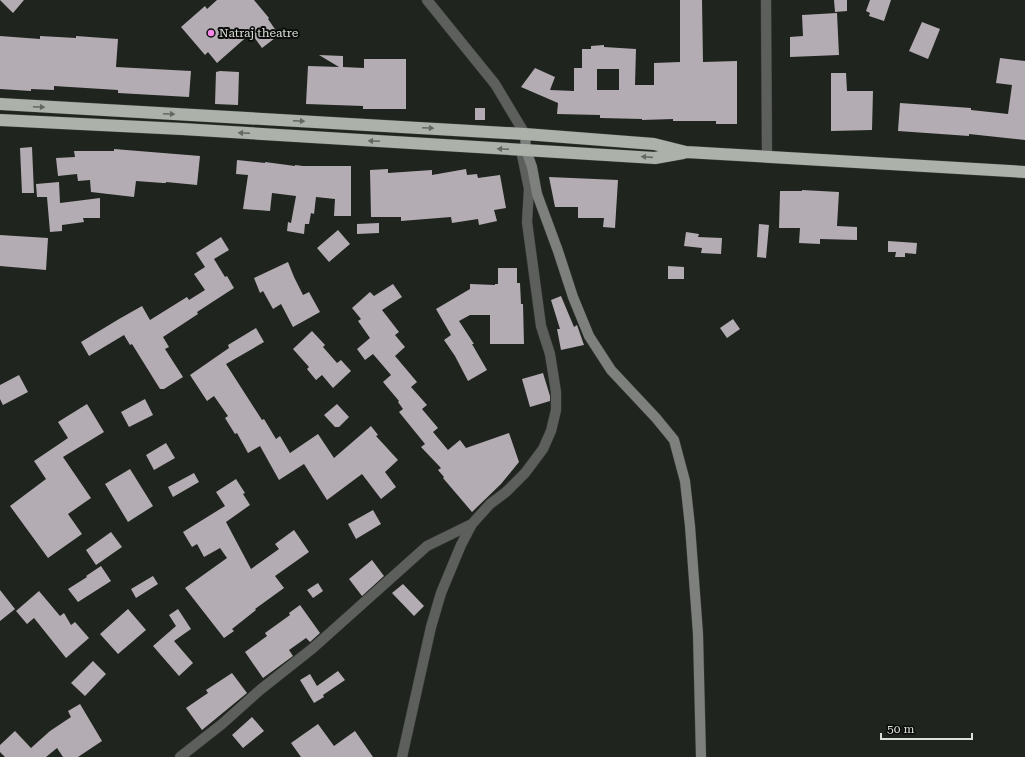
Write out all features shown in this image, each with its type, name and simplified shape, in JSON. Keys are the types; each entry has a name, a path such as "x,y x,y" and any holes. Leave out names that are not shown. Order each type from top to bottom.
{"highway":[{"path":"0,104 525,134 654,144 686,152 1025,172"},
{"path":"0,120 182,129 655,158 686,152"}],"street":[{"path":"402,757 431,627 441,593 461,545 472,524 490,504 506,492 524,473 543,449 551,431 556,410 556,392 550,354 541,326 527,222 529,189 524,150 525,134 495,84 427,0"},
{"path":"766,0 767,157"},
{"path":"524,150 532,167 537,194 573,297 589,336 611,370 656,418 674,440 685,481 690,526 698,634 701,757"},
{"path":"180,757 313,648 427,546 472,524"}],"building":[{"path":"0,0 24,0 13,13"},
{"path":"217,0 254,0 269,18 268,19 279,35 262,48 251,33 217,63 208,52 205,55 181,27 205,6 207,9"},
{"path":"680,0 702,0 703,62 737,61 737,124 716,124 716,121 673,121 673,119 642,120 600,118 600,115 557,114 558,103 521,87 535,68 555,77 550,90 574,91 574,68 582,68 582,49 591,49 591,46 604,45 604,47 636,49 635,85 654,85 654,63 680,62","holes":["597,69 619,69 619,90 597,90"]},
{"path":"834,0 847,0 847,11 835,12"},
{"path":"870,0 891,0 884,21 869,16 870,13 866,11"},
{"path":"837,13 839,55 790,57 790,37 803,36 802,15"},
{"path":"922,22 940,29 928,59 909,51"},
{"path":"0,36 40,39 40,36 76,38 76,36 118,39 116,67 191,71 189,97 118,93 118,90 54,86 54,90 31,89 31,91 0,89"},
{"path":"319,55 343,56 343,67 364,68 364,59 406,59 406,109 363,109 363,106 306,104 308,66 339,67"},
{"path":"1000,58 1025,61 1025,140 969,134 969,136 898,131 900,103 971,108 971,110 1008,114 1012,85 996,83"},
{"path":"216,72 239,72 238,105 215,104"},
{"path":"831,73 846,73 847,91 873,91 872,130 831,131"},
{"path":"475,108 485,108 485,120 475,120"},
{"path":"32,147 34,193 22,193 20,148"},
{"path":"114,149 200,156 197,185 136,181 134,197 91,192 90,180 78,181 77,174 58,176 56,158 75,157 74,151 114,151"},
{"path":"237,160 295,166 351,166 351,216 334,216 335,199 316,197 314,214 311,213 309,224 305,224 304,234 287,231 288,222 291,223 296,196 272,193 270,211 243,209 248,175 236,174"},
{"path":"388,169 388,173 432,170 432,175 466,169 467,175 477,174 478,178 500,175 506,208 494,210 497,221 479,225 478,219 452,223 451,217 401,221 401,217 371,217 370,170"},
{"path":"549,177 618,180 615,228 603,227 604,218 578,218 578,207 555,207"},
{"path":"59,182 60,203 100,198 100,218 83,218 84,222 62,225 62,231 50,232 47,197 37,197 36,184"},
{"path":"802,190 839,192 837,226 857,227 857,240 820,239 820,244 799,243 800,228 779,228 780,191"},
{"path":"379,223 379,233 357,234 357,224"},
{"path":"759,224 769,225 766,258 757,257"},
{"path":"338,230 350,244 329,262 317,248"},
{"path":"686,232 699,234 698,237 722,238 721,254 701,253 702,248 684,246"},
{"path":"0,235 48,238 46,270 0,266"},
{"path":"221,237 229,250 214,259 234,288 197,312 198,314 163,337 169,347 165,349 183,377 164,389 160,389 132,344 130,345 124,335 89,356 81,342 119,319 142,306 150,320 187,297 189,300 205,290 194,274 205,267 196,253"},
{"path":"888,241 917,243 916,254 905,253 905,257 895,257 896,252 888,252"},
{"path":"288,262 303,295 309,292 320,312 293,327 281,304 273,309 263,291 260,293 254,278"},
{"path":"668,266 684,267 684,279 668,279"},
{"path":"498,268 517,268 517,283 520,283 521,304 523,304 524,344 490,344 490,315 470,315 459,321 474,344 472,344 487,370 468,381 455,356 444,340 451,335 436,309 470,289 470,284 498,284"},
{"path":"393,284 402,297 382,310 399,332 395,335 405,347 395,356 417,382 411,387 427,405 422,409 438,428 433,432 448,450 460,440 466,448 509,433 519,462 501,484 472,512 443,478 444,477 438,470 441,468 421,447 425,444 399,412 403,409 398,402 399,401 383,382 391,375 373,354 365,360 357,349 370,338 358,321 361,319 352,308 370,292 374,296"},
{"path":"561,296 574,327 577,325 584,345 561,350 557,329 560,329 551,300"},
{"path":"733,319 740,329 727,338 720,328"},
{"path":"256,328 264,342 226,364 276,439 280,436 290,453 318,434 334,458 371,426 378,435 376,436 398,460 385,472 396,487 381,499 362,474 327,500 304,464 279,480 260,446 248,453 237,433 235,434 225,418 228,416 214,396 207,401 190,375 229,348 228,345"},
{"path":"312,331 325,345 323,347 337,363 341,360 351,371 333,388 322,375 316,380 307,369 309,367 293,349"},
{"path":"543,373 550,396 550,401 530,407 522,379"},
{"path":"19,375 28,392 3,405 0,399 0,385"},
{"path":"145,399 153,415 129,427 121,412"},
{"path":"87,404 104,432 63,457 91,498 68,514 82,534 48,558 10,506 46,479 34,461 68,438 58,422"},
{"path":"337,404 349,417 339,427 335,427 324,415"},
{"path":"166,443 175,458 154,470 146,455"},
{"path":"130,469 153,506 128,522 105,484"},
{"path":"194,473 199,482 173,497 168,487"},
{"path":"236,479 245,493 243,494 250,505 226,522 251,569 279,549 275,544 294,530 309,552 275,576 284,588 255,609 256,610 232,629 234,631 224,638 185,588 227,558 220,548 204,557 197,544 192,547 183,532 225,506 216,492"},
{"path":"373,510 381,524 356,539 348,524"},
{"path":"111,532 122,547 96,565 86,550"},
{"path":"372,560 384,576 362,596 349,579"},
{"path":"101,566 111,581 78,602 68,589"},
{"path":"153,576 158,584 136,598 131,589"},
{"path":"318,583 323,591 313,598 307,590"},
{"path":"403,584 424,606 414,616 392,593"},
{"path":"0,590 15,609 0,621"},
{"path":"39,591 60,616 64,613 71,625 75,622 89,638 66,658 34,618 27,624 16,611"},
{"path":"300,605 320,633 310,642 306,638 289,650 293,656 263,678 245,652 267,636 265,633 290,615 289,613"},
{"path":"128,609 146,630 118,654 100,634"},
{"path":"178,609 191,629 174,641 193,663 179,676 153,646 176,626 169,615"},
{"path":"93,661 106,674 85,696 71,683"},
{"path":"338,671 345,680 314,703 300,680 310,674 317,686"},
{"path":"232,673 247,693 202,730 186,708 208,693 206,690"},
{"path":"80,704 102,741 78,757 63,757 57,748 46,757 5,757 0,752 0,745 15,731 31,748 50,731 71,717 68,711"},
{"path":"252,717 264,731 243,748 232,735"},
{"path":"318,724 334,746 355,731 373,757 301,757 291,743"}],"place":[{"name":"Natraj theatre","path":"211,33"}]}
